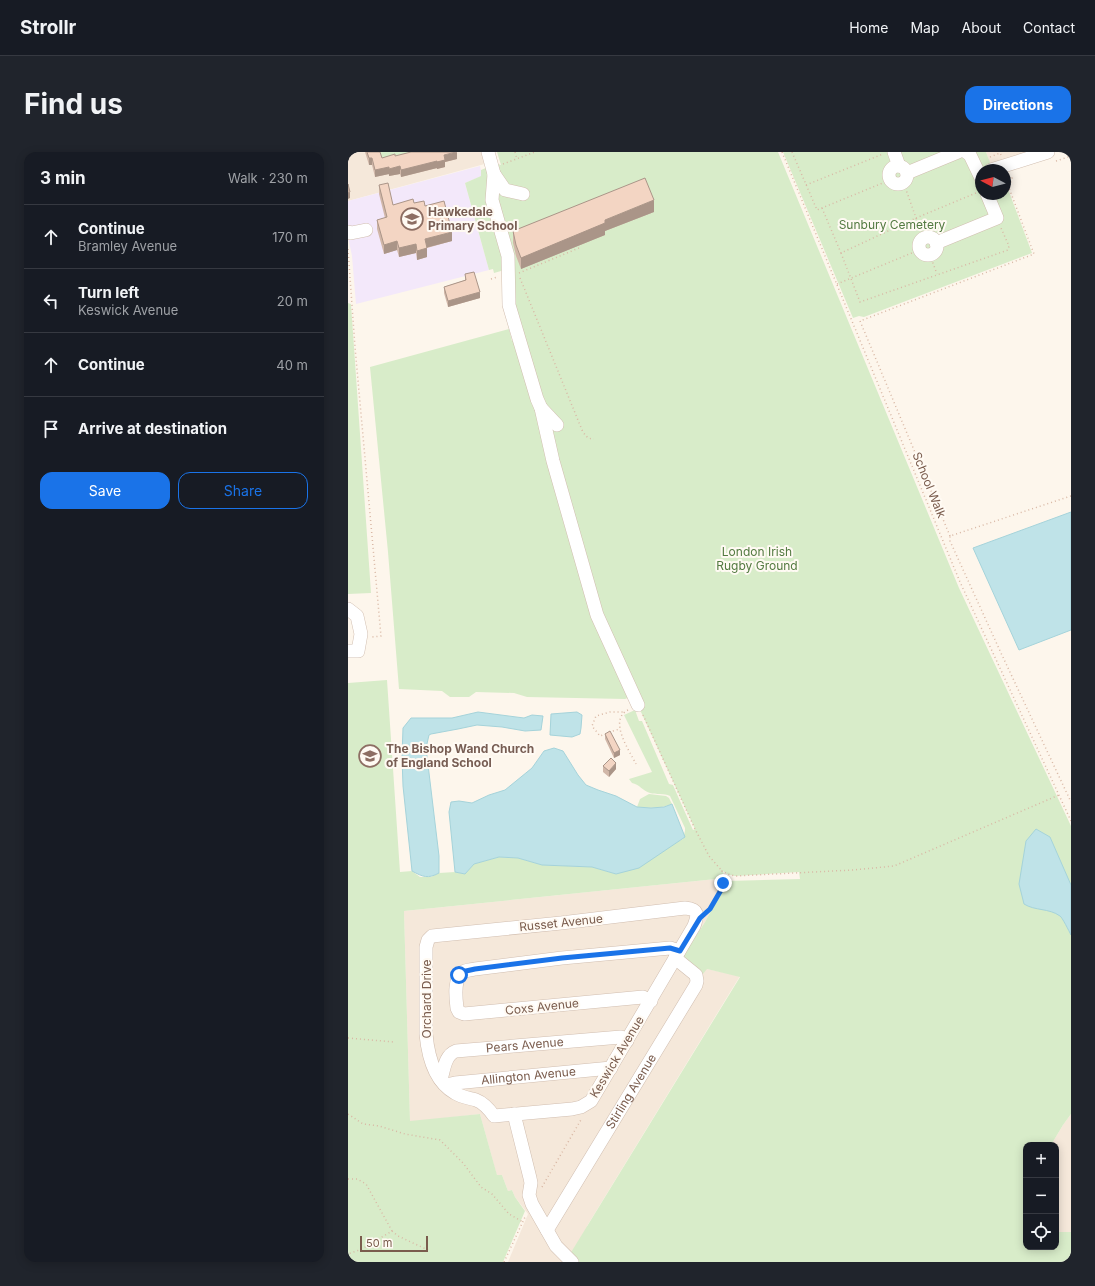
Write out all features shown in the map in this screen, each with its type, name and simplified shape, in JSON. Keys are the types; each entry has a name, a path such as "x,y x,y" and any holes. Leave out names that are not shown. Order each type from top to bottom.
{"street":[{"path":"894,152 903,174"},
{"path":"903,174 958,152"},
{"path":"966,152 981,164"},
{"path":"1011,165 1052,156"},
{"path":"491,163 505,190 523,194"},
{"path":"491,163 492,200 508,256 509,305 541,408 554,461 597,615 638,705"},
{"path":"890,180 889,174 896,166 903,174"},
{"path":"924,248 929,237 934,239 936,243 997,218 990,200"},
{"path":"348,232 351,233 366,230"},
{"path":"541,408 557,425"},
{"path":"348,609 357,616 361,634 358,651 348,651"},
{"name":"Russet Avenue","path":"428,940 432,936 438,935 561,923 685,908 691,908 700,912"},
{"name":"Keswick Avenue","path":"444,1083 454,1093 482,1103 494,1116 572,1109 581,1107 591,1101 678,955 694,926 697,919 697,914 700,912"},
{"name":"Orchard Drive","path":"428,940 426,947 427,1041 430,1059 435,1070 444,1083"},
{"name":"Coxs Avenue","path":"651,1001 643,997 464,1014 460,1012 458,1008 456,985 459,975 466,971 475,969 562,958 670,948 678,955"},
{"name":"Stirling Avenue","path":"547,1230 696,985 696,975 678,955"},
{"name":"Pears Avenue","path":"444,1083 448,1056 456,1051 621,1037 627,1041"},
{"name":"Allington Avenue","path":"444,1083 611,1068"},
{"path":"514,1114 531,1183 529,1195 532,1204 556,1246 572,1262"}],"path":[{"path":"515,152 517,159"},
{"path":"491,163 501,165 535,152"},
{"name":"School Walk","path":"782,152 960,582 1071,821"},
{"path":"792,152 817,210 890,180"},
{"path":"806,185 889,152"},
{"path":"1052,156 1071,156"},
{"path":"903,174 924,248 937,275"},
{"path":"1013,174 1009,188 1034,254 860,321 950,536 950,541 1000,653 1009,668 1071,802"},
{"path":"841,253 975,193"},
{"path":"822,208 860,302 1008,250 1009,246 997,218"},
{"path":"578,246 579,248 519,272 519,277 582,430 586,437 594,439"},
{"path":"837,284 924,248"},
{"path":"348,249 355,347 381,636 360,637"},
{"path":"950,536 1071,496"},
{"path":"620,729 600,736 592,726 596,716 610,712 624,712 638,705 709,856 722,871 735,876 853,870 894,866 1059,795"},
{"path":"624,712 619,719 620,729 636,764"},
{"path":"700,912 710,909 721,890 724,876 722,871"},
{"path":"348,1038 394,1042"},
{"path":"348,1114 363,1124 379,1126 411,1135 440,1140 463,1163 481,1187 492,1194 509,1214 523,1222"},
{"path":"504,1262 532,1204 582,1118"},
{"path":"348,1179 357,1179 366,1184 392,1231 398,1236 428,1250"},
{"path":"348,1254 362,1249 392,1231"}],"shaded area":[{"path":"348,152 488,152 492,162 348,201"},
{"path":"986,152 1048,152 1008,164 990,164"},
{"name":"Hawkedale Primary School","path":"480,166 482,176 465,183 489,270 356,304 352,256 348,237 348,201"},
{"path":"716,879 727,881 705,922 681,959 707,969 740,976 587,1226 602,1262 508,1262 528,1214 515,1197 512,1190 508,1191 502,1175 497,1176 480,1114 410,1122 404,911"},
{"path":"1071,1114 1071,1232 1059,1232 1059,1142 1053,1142"}],"green space":[{"path":"378,152 434,152 387,167"},
{"name":"London Irish Rugby Ground","path":"497,152 778,152 959,588 1071,826 1071,1114 1053,1142 1023,1142 1023,1250 1059,1250 1059,1232 1071,1232 1071,1262 579,1262 570,1254 740,977 707,969 702,975 681,959 705,922 727,881 800,879 799,872 735,876 727,874 723,871 724,876 716,879 404,911 410,1121 480,1114 497,1175 502,1175 508,1191 512,1190 525,1211 503,1262 348,1262 348,683 387,680 400,872 412,871 420,877 431,877 439,873 455,872 465,874 474,864 499,857 518,858 542,865 592,867 616,874 683,839 685,828 670,796 652,794 632,783 629,779 652,772 624,715 635,710 639,721 642,721 669,784 673,785 693,830 695,829 611,647 519,336 508,269 494,273 493,269 489,270 465,183 481,176 481,170 486,168 492,162 501,165"},
{"name":"Sunbury Cemetery","path":"783,152 986,152 991,164 975,164 975,200 1011,200 1011,197 1032,253 864,317 859,316 853,318"},
{"path":"348,303 351,304 371,593 348,594"},
{"path":"509,329 512,341 518,340 586,585 630,697 625,699 527,697 514,693 476,692 469,697 450,697 442,691 399,689 388,552 370,367"},
{"path":"649,794 666,796 672,804 668,806 651,808 637,807 640,799"}],"water":[{"path":"1071,512 1071,630 1019,650 973,548"},
{"path":"478,712 524,718 532,715 543,716 541,730 525,731 477,725 429,735 426,748 439,856 439,873 429,877 422,876 412,871 403,786 403,728 411,718 452,718"},
{"path":"577,712 582,715 580,734 572,737 550,735 551,714"},
{"path":"554,748 563,751 586,785 616,796 637,807 664,807 672,804 685,837 639,868 616,874 592,867 542,865 518,858 499,857 474,864 465,874 455,872 449,812 451,802 459,801 472,803 489,795 505,790 532,768 544,751"},
{"path":"1036,829 1050,837 1071,885 1071,935 1064,921 1056,913 1033,908 1024,904 1019,884 1026,841"}],"building":[{"path":"367,152 380,152 382,158 395,154 395,156 411,152 456,152 444,155 445,160 401,170 400,166 389,169 389,167 375,170 372,158 369,158"},
{"path":"645,178 654,200 605,220 605,223 521,258 513,231"},
{"path":"388,183 393,205 413,199 414,203 424,201 425,206 444,201 452,232 425,239 427,248 417,251 416,244 399,248 397,241 384,245 377,220 387,217 379,185"},
{"path":"474,272 480,292 448,301 444,287 466,280 465,274"},
{"path":"610,731 620,750 614,753 605,734"},
{"path":"611,758 616,763 609,771 603,766"}],"place":[{"name":"Hawkedale Primary School","path":"412,219"},
{"name":"The Bishop Wand Church of England School","path":"370,756"}],"route":[{"path":"459,975 462,972 475,969 608,953 670,948 680,951 694,926 710,909 721,890 723,883"}]}
